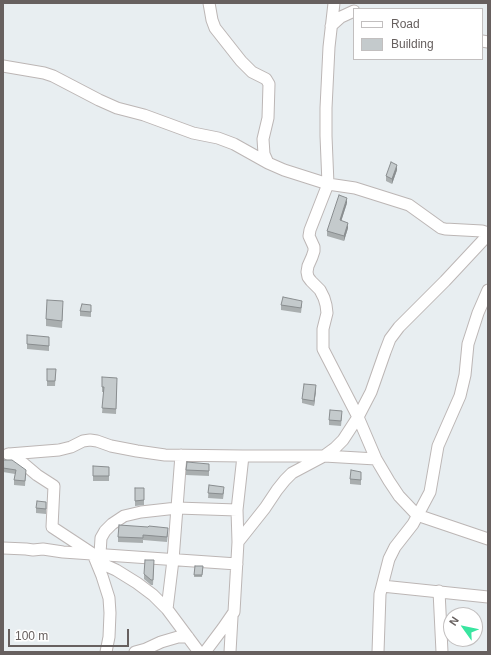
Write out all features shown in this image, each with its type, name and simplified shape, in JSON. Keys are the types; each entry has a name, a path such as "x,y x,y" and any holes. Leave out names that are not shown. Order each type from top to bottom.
{"street":[{"path":"209,3 212,20 216,28 241,61 252,72 266,79 270,84 268,118 263,140 264,154 268,163"},
{"path":"334,3 328,47 326,108 328,184 310,230 309,236 314,247 314,251 307,272 308,277 320,290 326,305 327,313 323,329 323,349 358,417 376,459 399,496 417,515 488,539"},
{"path":"331,26 340,17 353,11"},
{"path":"3,66 53,76 117,108 144,115 193,133 218,138 234,144 284,170 328,184 355,188 408,205 441,228 482,231 488,234 445,281 399,327 390,339 371,392 358,417 343,440 324,456 292,473 277,490 265,508 238,542"},
{"path":"378,652 380,594 392,553 413,524 430,492 438,446 460,396 465,375 468,344 478,313 488,290"},
{"path":"6,453 59,450 90,440 111,446 165,455 324,456 376,459"},
{"path":"6,453 54,486 52,527 153,595 167,609 199,652"},
{"path":"167,609 173,560 181,455"},
{"path":"205,652 232,616 235,608 238,542 237,510 243,456"},
{"path":"106,652 109,637 109,598 96,556 102,538 112,524 124,516 141,512 177,508 237,510"},
{"path":"3,548 33,550 43,549 96,556 237,564"},
{"path":"382,586 488,597"},
{"path":"439,591 442,652"},
{"path":"230,652 232,616"},
{"path":"136,652 160,642 178,637 188,637"}],"building":[{"path":"391,162 397,165 392,179 386,176"},
{"path":"339,195 347,198 340,220 348,223 344,236 327,231"},
{"path":"283,297 302,301 301,308 281,305"},
{"path":"47,300 63,301 62,321 46,319"},
{"path":"82,304 91,305 91,312 80,311"},
{"path":"27,335 49,337 49,346 27,344"},
{"path":"47,369 56,369 55,381 47,381"},
{"path":"102,377 117,378 116,409 102,408 104,387 102,387"},
{"path":"304,384 316,385 314,401 302,399"},
{"path":"330,410 342,411 341,421 329,420"},
{"path":"3,460 12,460 26,470 25,481 14,480 16,470 3,468"},
{"path":"187,462 209,464 209,471 186,470"},
{"path":"93,466 109,467 109,476 93,476"},
{"path":"351,470 361,472 361,480 350,479"},
{"path":"209,485 224,487 223,494 208,493"},
{"path":"135,488 144,488 144,500 135,501"},
{"path":"37,501 46,502 46,509 36,508"},
{"path":"119,525 168,528 167,537 143,535 143,538 118,537"},
{"path":"145,560 154,560 153,580 144,574"},
{"path":"195,566 203,566 202,575 194,575"}]}
